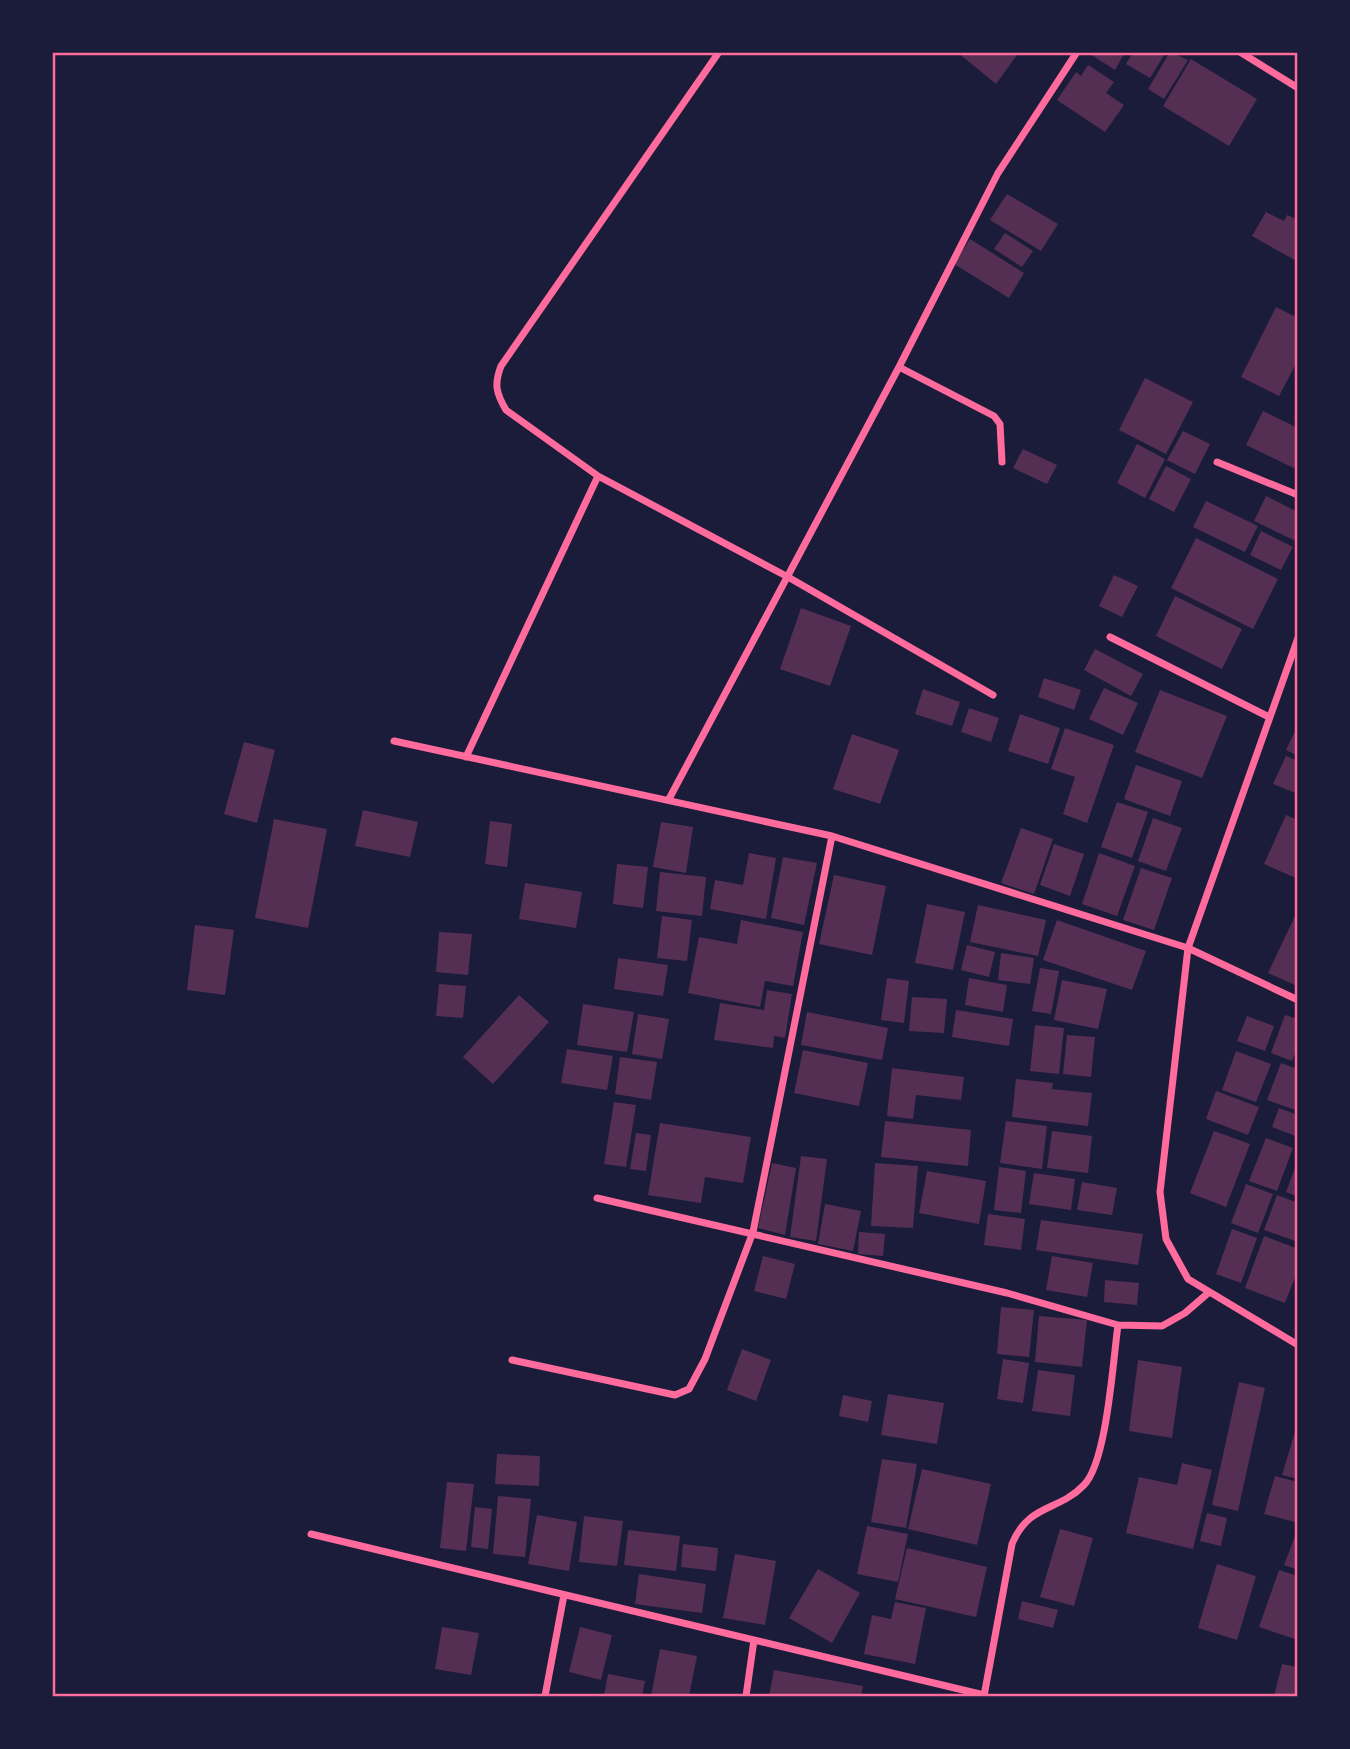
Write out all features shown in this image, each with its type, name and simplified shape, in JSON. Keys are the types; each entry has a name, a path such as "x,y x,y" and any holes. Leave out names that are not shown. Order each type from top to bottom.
{"street":[{"path":"719,52 501,366 495,382 506,410 598,476 788,577 993,695"},
{"path":"669,799 899,367 998,173 1077,52"},
{"path":"1240,52 1297,88"},
{"path":"899,367 994,416 1000,424 1002,462"},
{"path":"1217,462 1297,495"},
{"path":"466,757 598,476"},
{"path":"1110,637 1269,716"},
{"path":"1297,638 1188,948 1162,1163 1161,1215 1175,1260 1188,1279 1207,1294 1297,1345"},
{"path":"1289,661 1297,664"},
{"path":"394,741 832,836 1188,948 1297,1000"},
{"path":"512,1360 675,1395 689,1389 705,1359 753,1232 832,836"},
{"path":"597,1198 1007,1293 1118,1325 1162,1326 1185,1313 1207,1294"},
{"path":"311,1534 984,1696 1012,1544 1020,1526 1031,1515 1073,1494 1095,1472 1118,1325"},
{"path":"545,1696 565,1595"},
{"path":"746,1696 754,1640"}],"building":[{"path":"957,52 1013,52 1017,55 996,84"},
{"path":"1087,52 1125,52 1115,70"},
{"path":"1133,52 1166,52 1150,78 1126,64"},
{"path":"1170,52 1188,60 1164,99 1148,89"},
{"path":"1191,59 1257,99 1229,146 1163,106"},
{"path":"1088,65 1114,82 1106,93 1124,105 1105,132 1057,100 1076,72 1081,76"},
{"path":"1007,194 1058,224 1041,251 990,220"},
{"path":"1266,212 1284,221 1287,215 1298,220 1298,262 1252,236"},
{"path":"1005,233 1033,251 1022,267 994,249"},
{"path":"970,239 1024,273 1009,298 954,264"},
{"path":"1276,307 1298,318 1298,360 1279,396 1241,377"},
{"path":"1145,378 1193,402 1166,454 1119,430"},
{"path":"1263,411 1298,428 1298,470 1246,445"},
{"path":"1183,431 1210,444 1195,474 1167,460"},
{"path":"1137,444 1165,459 1145,498 1117,483"},
{"path":"1023,449 1057,465 1047,484 1013,468"},
{"path":"1166,466 1191,479 1174,512 1149,499"},
{"path":"1266,496 1298,512 1298,542 1254,521"},
{"path":"1206,501 1258,526 1245,552 1193,527"},
{"path":"1261,531 1293,547 1281,570 1250,555"},
{"path":"1196,538 1278,579 1253,629 1171,588"},
{"path":"1114,575 1138,586 1122,617 1099,606"},
{"path":"1175,596 1242,629 1222,669 1156,636"},
{"path":"801,608 851,626 830,686 780,669"},
{"path":"1095,649 1143,674 1131,696 1084,670"},
{"path":"1044,678 1081,690 1074,710 1038,697"},
{"path":"1104,688 1138,703 1123,735 1089,719"},
{"path":"923,689 960,702 952,726 915,714"},
{"path":"1160,690 1227,716 1202,778 1135,752"},
{"path":"969,708 999,718 991,742 961,732"},
{"path":"1020,714 1060,728 1048,764 1008,751"},
{"path":"1298,725 1298,756 1286,750"},
{"path":"1065,728 1114,745 1087,823 1063,814 1075,777 1051,769"},
{"path":"852,734 899,750 880,804 833,789"},
{"path":"244,742 275,750 257,823 224,814"},
{"path":"1286,756 1298,761 1298,794 1273,784"},
{"path":"1136,765 1182,781 1170,816 1124,799"},
{"path":"1117,802 1148,812 1132,858 1101,847"},
{"path":"363,810 418,822 410,857 355,846"},
{"path":"1286,815 1298,820 1298,879 1264,864"},
{"path":"1153,818 1182,828 1166,871 1138,861"},
{"path":"274,819 327,829 308,928 255,918"},
{"path":"490,821 512,824 507,867 485,864"},
{"path":"661,822 693,827 686,873 653,867"},
{"path":"1021,828 1053,839 1034,894 1001,883"},
{"path":"1054,844 1084,854 1070,896 1040,885"},
{"path":"749,853 776,858 766,919 710,909 715,880 743,885"},
{"path":"1099,853 1135,866 1117,916 1082,904"},
{"path":"783,857 817,863 804,925 771,918"},
{"path":"617,864 648,867 643,908 613,904"},
{"path":"1141,868 1172,878 1154,930 1123,920"},
{"path":"660,872 706,877 702,916 656,911"},
{"path":"834,875 886,886 872,955 819,944"},
{"path":"525,883 582,892 576,928 519,919"},
{"path":"927,904 965,912 953,970 915,963"},
{"path":"978,905 1046,920 1038,956 970,942"},
{"path":"662,916 692,920 687,961 657,958"},
{"path":"1295,916 1298,917 1298,979 1295,985 1268,973"},
{"path":"741,920 803,932 793,986 765,981 760,1007 688,993 699,937 737,944"},
{"path":"1057,920 1146,951 1132,990 1043,960"},
{"path":"195,925 234,930 225,995 187,990"},
{"path":"439,932 472,934 468,975 436,972"},
{"path":"967,945 995,952 989,977 961,970"},
{"path":"1001,953 1034,958 1030,984 998,980"},
{"path":"618,958 668,965 663,996 614,989"},
{"path":"1040,968 1059,971 1051,1014 1032,1011"},
{"path":"887,978 909,981 904,1023 881,1020"},
{"path":"969,978 1007,985 1003,1012 965,1005"},
{"path":"1062,980 1107,989 1098,1029 1054,1020"},
{"path":"439,984 466,986 463,1018 436,1016"},
{"path":"767,990 792,994 785,1038 774,1036 773,1048 714,1040 720,1003 764,1010"},
{"path":"519,995 549,1022 493,1084 463,1057"},
{"path":"912,997 947,999 944,1033 909,1031"},
{"path":"583,1004 634,1012 627,1052 577,1045"},
{"path":"956,1010 1013,1019 1009,1046 952,1037"},
{"path":"807,1012 888,1028 882,1060 801,1045"},
{"path":"638,1014 669,1019 662,1059 632,1054"},
{"path":"1285,1015 1298,1019 1298,1046 1292,1061 1271,1053"},
{"path":"1247,1016 1274,1026 1265,1051 1237,1041"},
{"path":"1035,1025 1064,1028 1059,1074 1030,1071"},
{"path":"1067,1035 1095,1037 1091,1077 1063,1074"},
{"path":"567,1049 613,1056 607,1090 561,1083"},
{"path":"803,1050 868,1063 859,1106 794,1093"},
{"path":"1236,1051 1271,1064 1256,1102 1222,1090"},
{"path":"620,1057 657,1062 651,1100 615,1094"},
{"path":"1281,1063 1298,1069 1298,1111 1267,1100"},
{"path":"892,1068 964,1077 961,1100 916,1095 913,1119 887,1116"},
{"path":"1016,1079 1053,1083 1052,1089 1092,1093 1088,1126 1012,1117"},
{"path":"1216,1091 1259,1107 1248,1135 1206,1119"},
{"path":"614,1102 636,1105 626,1167 604,1164"},
{"path":"1279,1108 1298,1115 1298,1137 1272,1127"},
{"path":"885,1121 971,1130 968,1166 881,1157"},
{"path":"1006,1121 1047,1126 1042,1169 1000,1163"},
{"path":"660,1123 751,1137 743,1183 705,1177 701,1203 648,1195"},
{"path":"1052,1131 1092,1136 1088,1173 1047,1168"},
{"path":"1214,1131 1250,1144 1226,1207 1190,1193"},
{"path":"636,1133 651,1135 646,1171 630,1169"},
{"path":"1266,1138 1293,1148 1277,1191 1249,1181"},
{"path":"801,1156 827,1159 816,1241 790,1237"},
{"path":"1298,1162 1298,1197 1286,1192"},
{"path":"772,1163 796,1168 785,1235 758,1228"},
{"path":"875,1163 918,1166 913,1228 871,1226"},
{"path":"999,1167 1026,1171 1021,1213 994,1210"},
{"path":"927,1171 986,1181 979,1224 919,1213"},
{"path":"1034,1173 1075,1179 1071,1210 1029,1204"},
{"path":"1082,1182 1117,1188 1112,1215 1077,1210"},
{"path":"1246,1184 1273,1194 1258,1233 1231,1223"},
{"path":"1277,1195 1298,1203 1298,1242 1264,1230"},
{"path":"825,1204 861,1211 853,1251 818,1244"},
{"path":"988,1214 1025,1219 1021,1250 984,1245"},
{"path":"1041,1220 1143,1234 1138,1265 1036,1250"},
{"path":"1232,1229 1257,1238 1241,1283 1216,1274"},
{"path":"859,1232 885,1234 883,1256 858,1254"},
{"path":"1264,1236 1298,1249 1298,1270 1285,1303 1245,1288"},
{"path":"763,1256 795,1264 786,1299 754,1291"},
{"path":"1052,1256 1093,1263 1087,1297 1046,1290"},
{"path":"1105,1280 1139,1283 1137,1305 1104,1302"},
{"path":"1001,1307 1034,1310 1029,1357 997,1354"},
{"path":"1039,1316 1087,1320 1082,1367 1035,1362"},
{"path":"742,1349 771,1360 756,1401 727,1390"},
{"path":"1003,1359 1029,1363 1023,1403 997,1399"},
{"path":"1138,1360 1182,1367 1172,1438 1129,1431"},
{"path":"1038,1370 1075,1375 1070,1416 1032,1411"},
{"path":"1239,1382 1265,1388 1238,1511 1212,1505"},
{"path":"888,1394 944,1403 937,1444 881,1435"},
{"path":"843,1395 872,1401 868,1422 839,1416"},
{"path":"1298,1426 1298,1479 1282,1475"},
{"path":"497,1454 540,1456 539,1486 495,1484"},
{"path":"882,1459 917,1464 906,1528 871,1522"},
{"path":"1182,1463 1212,1470 1193,1549 1126,1533 1139,1477 1177,1485"},
{"path":"922,1469 991,1484 977,1545 908,1529"},
{"path":"1275,1476 1298,1482 1295,1522 1264,1514"},
{"path":"447,1482 474,1484 466,1551 440,1548"},
{"path":"498,1496 531,1499 525,1557 493,1554"},
{"path":"475,1507 492,1509 488,1549 471,1547"},
{"path":"1207,1513 1227,1518 1221,1546 1200,1541"},
{"path":"537,1515 577,1522 569,1571 528,1564"},
{"path":"584,1516 623,1521 617,1566 579,1562"},
{"path":"867,1526 908,1534 898,1582 857,1574"},
{"path":"1298,1528 1298,1570 1284,1565"},
{"path":"1060,1529 1093,1538 1074,1606 1040,1597"},
{"path":"628,1530 680,1536 676,1571 624,1565"},
{"path":"683,1544 718,1548 716,1571 681,1567"},
{"path":"907,1548 987,1567 976,1617 895,1599"},
{"path":"735,1554 776,1561 765,1625 723,1618"},
{"path":"1217,1564 1256,1576 1237,1640 1198,1628"},
{"path":"818,1569 860,1593 832,1643 789,1618"},
{"path":"1279,1570 1298,1576 1298,1640 1259,1627"},
{"path":"639,1574 706,1584 702,1613 635,1604"},
{"path":"1022,1601 1058,1610 1053,1628 1018,1619"},
{"path":"895,1602 926,1608 915,1664 864,1654 872,1615 891,1619"},
{"path":"442,1627 479,1633 471,1675 435,1669"},
{"path":"580,1627 612,1635 601,1680 569,1672"},
{"path":"660,1649 697,1656 689,1696 651,1696"},
{"path":"1282,1664 1298,1667 1298,1696 1274,1696"},
{"path":"774,1670 863,1686 861,1696 769,1696"},
{"path":"608,1674 645,1681 642,1696 604,1696"}]}
